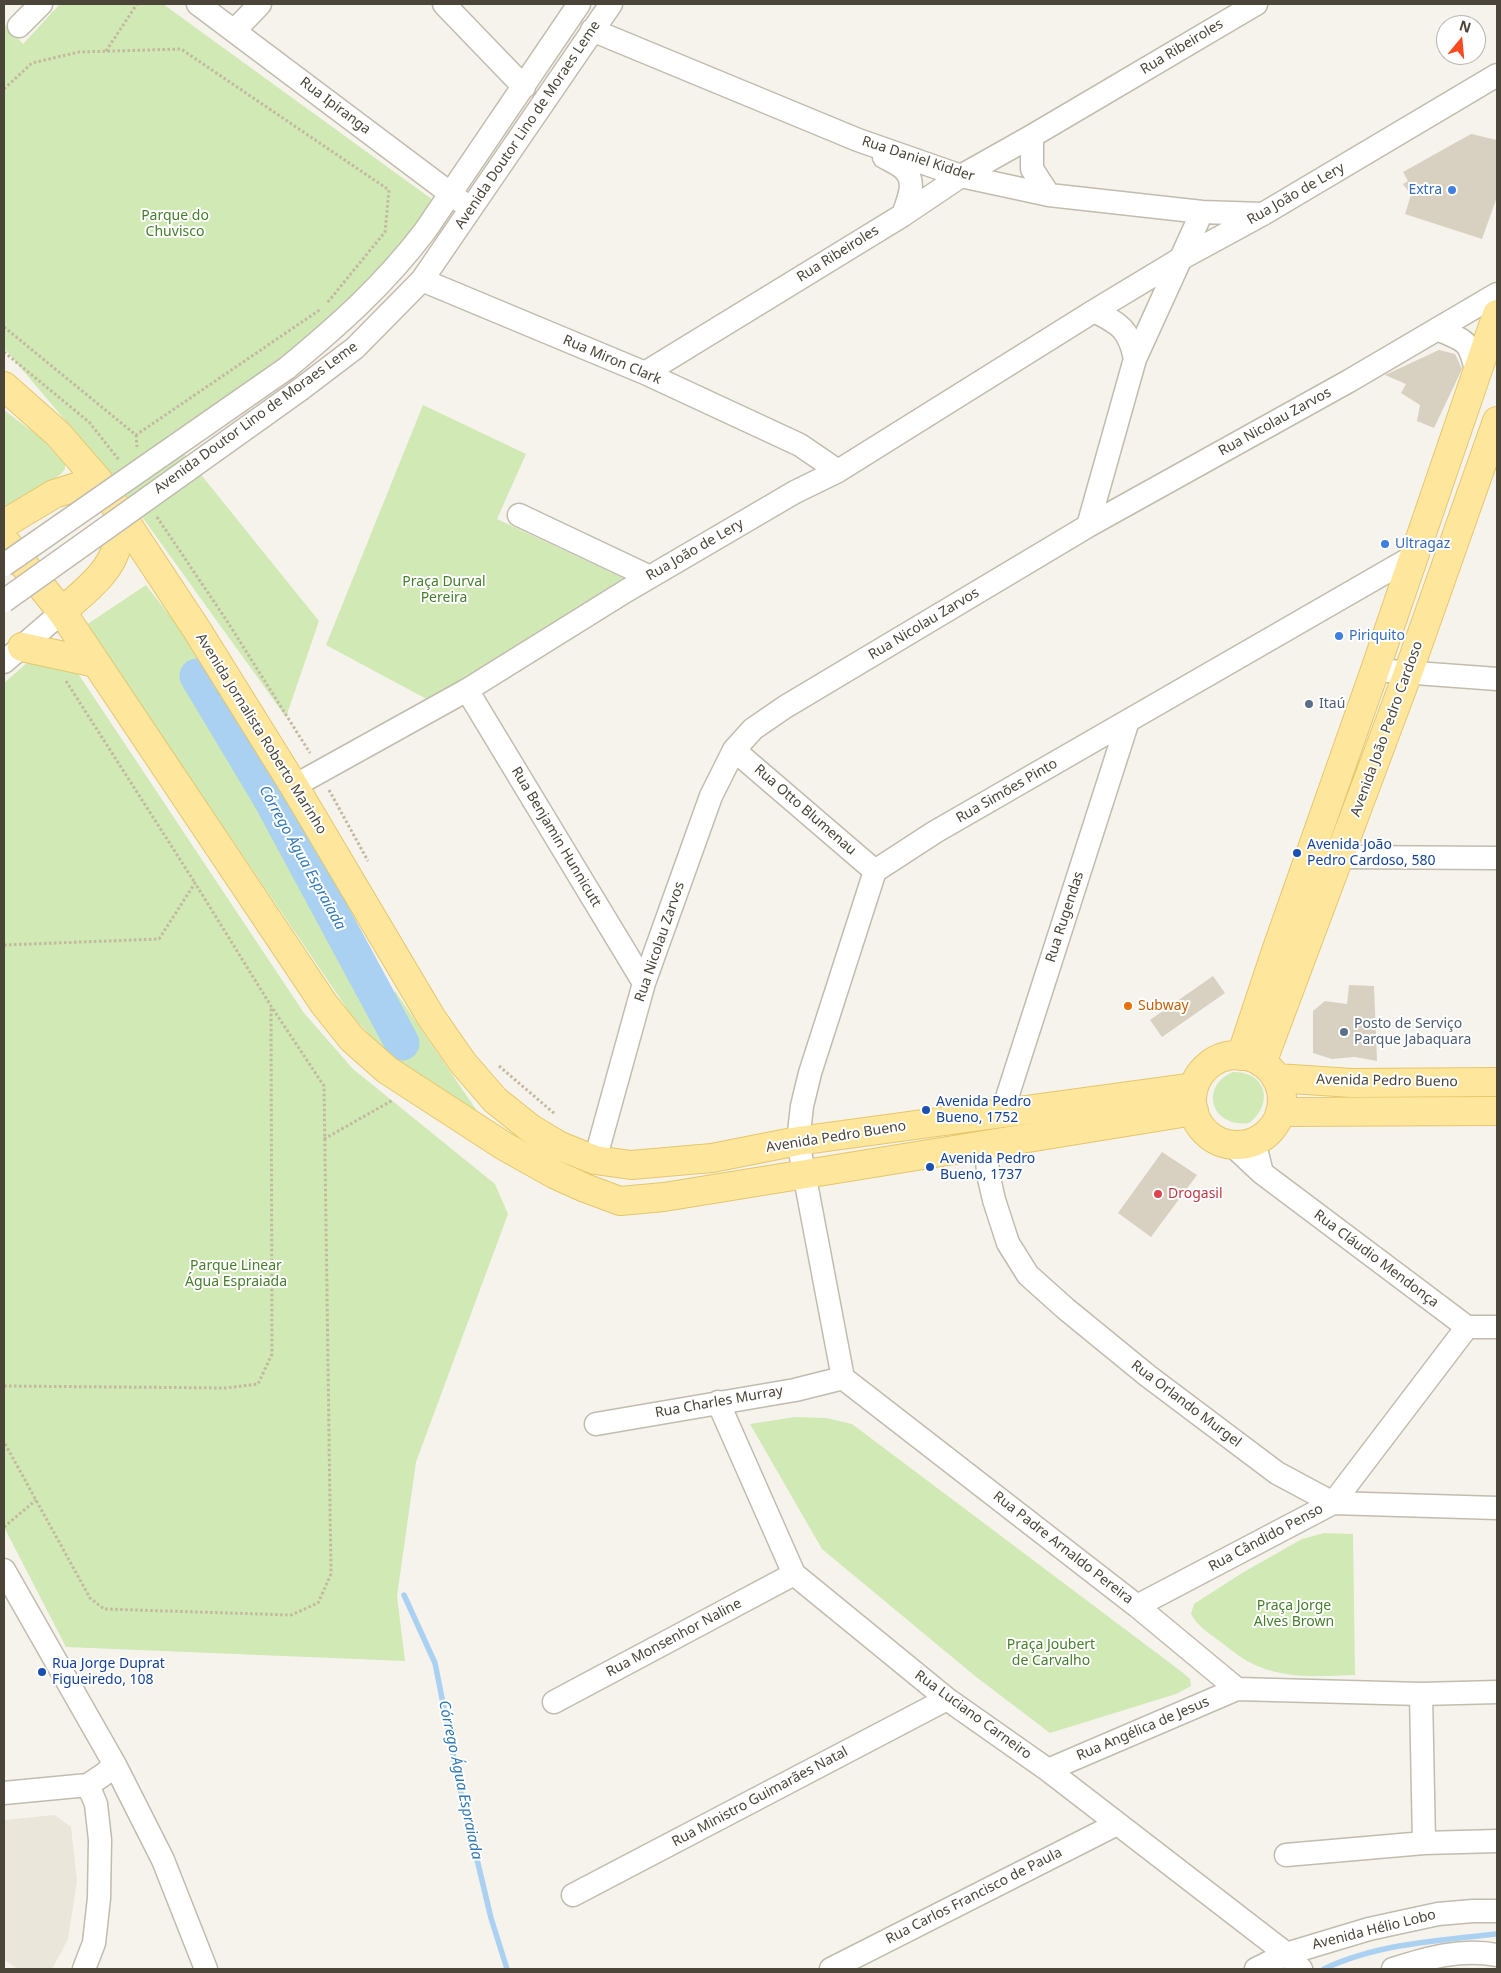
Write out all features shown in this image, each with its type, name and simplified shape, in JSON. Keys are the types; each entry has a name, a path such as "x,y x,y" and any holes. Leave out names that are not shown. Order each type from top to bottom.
{"main road":[{"path":"4,540 62,612 324,1004 352,1039 387,1070 504,1146 554,1174 585,1188 620,1200 664,1198 985,1146 1194,1099 1202,1127 1208,1133 1223,1142 1243,1143 1268,1133 1278,1120 1281,1089 1252,1066 1275,954 1497,314"},
{"name":"Avenida Jornalista Roberto Marinho","path":"4,386 58,434 98,480 197,630 294,786 431,1017 463,1063 495,1100"},
{"name":"Avenida João Pedro Cardoso","path":"1252,1066 1339,857 1408,673 1497,421"},
{"path":"4,524 54,494 98,480"},
{"path":"62,612 109,564 116,546 120,513"},
{"path":"13,655 96,663"},
{"name":"Avenida Pedro Bueno","path":"495,1100 530,1128 560,1146 596,1160 631,1165 712,1158 798,1141 1002,1114 1194,1099 1202,1072 1224,1057 1252,1066 1352,1083 1497,1082"},
{"name":"Avenida Pedro Bueno","path":"1280,1112 1497,1111"}],"street":[{"path":"19,26 41,4"},
{"name":"Rua Ipiranga","path":"198,4 451,193 471,210"},
{"path":"234,31 260,4"},
{"path":"444,4 524,87"},
{"name":"Avenida Doutor Lino de Moraes Leme","path":"4,565 287,368 334,330 377,289 425,231 524,87 578,4"},
{"name":"Avenida Doutor Lino de Moraes Leme","path":"4,601 301,389 355,348 422,280 611,4"},
{"name":"Rua Ribeiroles","path":"645,373 903,215 961,176 1256,4"},
{"name":"Rua Daniel Kidder","path":"592,30 858,140 961,176 1049,194 1202,212 1263,214"},
{"name":"Rua João de Lery","path":"294,786 467,690 650,577 795,492 838,471 1094,310 1182,258 1263,214 1497,75"},
{"path":"1032,136 1032,169 1049,194"},
{"path":"858,140 907,172 911,183 903,215"},
{"path":"1088,526 1136,359 1202,212"},
{"name":"Rua Miron Clark","path":"422,280 645,373 800,445 838,471"},
{"name":"Rua Nicolau Zarvos","path":"596,1160 644,983 711,796 734,750 753,729 785,707 1088,526 1340,386 1497,294"},
{"path":"1094,310 1120,325 1132,342 1136,359"},
{"path":"1437,330 1465,341 1472,351 1477,374"},
{"path":"795,492 804,472 806,460 800,445"},
{"path":"518,515 650,577"},
{"name":"Rua Simões Pinto","path":"875,871 935,832 1414,556"},
{"path":"13,655 62,612"},
{"path":"1375,670 1497,679"},
{"name":"Rua Benjamin Hunnicutt","path":"467,690 644,983"},
{"name":"Rua Rugendas","path":"1002,1114 1128,721"},
{"name":"Rua Otto Blumenau","path":"734,750 875,871"},
{"path":"1339,857 1497,858"},
{"path":"843,1378 798,1141 802,1106 810,1073 875,871"},
{"name":"Rua Cláudio Mendonça","path":"1243,1143 1262,1173 1467,1327"},
{"name":"Rua Orlando Murgel","path":"985,1146 989,1178 1008,1243 1028,1275 1066,1309 1148,1376 1278,1473 1333,1503 1497,1508"},
{"path":"1467,1327 1497,1327"},
{"name":"Rua Cândido Penso","path":"1137,1606 1333,1503 1467,1327"},
{"name":"Rua Charles Murray","path":"596,1424 795,1390 843,1378"},
{"name":"Rua Padre Arnaldo Pereira","path":"843,1378 1137,1606 1237,1689"},
{"name":"Rua Luciano Carneiro","path":"718,1402 794,1574 947,1700 1048,1770 1296,1964"},
{"path":"4,1570 115,1765 163,1860 206,1969"},
{"name":"Rua Monsenhor Naline","path":"554,1702 794,1574"},
{"path":"1237,1689 1421,1694 1497,1692"},
{"name":"Rua Angélica de Jesus","path":"1048,1770 1237,1689"},
{"path":"1421,1694 1424,1843"},
{"name":"Rua Ministro Guimarães Natal","path":"573,1895 947,1700"},
{"path":"4,1793 88,1784 103,1776 115,1765"},
{"path":"84,1969 94,1943 100,1898 100,1840 96,1804 88,1784"},
{"name":"Rua Carlos Francisco de Paula","path":"831,1969 1117,1824"},
{"path":"1286,1856 1424,1843 1497,1841"},
{"name":"Avenida Hélio Lobo","path":"1256,1969 1296,1964 1369,1929 1438,1914 1497,1911"},
{"path":"1393,1969 1428,1958 1466,1952 1497,1955"}],"path":[{"path":"106,51 137,4"},
{"path":"4,89 32,64 79,52 181,50 389,190 386,232 324,307 136,435 4,327"},
{"path":"4,1442 90,1598 104,1609 291,1615 318,1603 331,1574 324,1086 271,1006 62,675"},
{"path":"332,794 370,864"},
{"path":"4,945 159,939 195,883"},
{"path":"4,1386 226,1388 258,1384 272,1354 271,1006"},
{"path":"493,1061 559,1118"},
{"path":"1194,1099 1204,1098 1207,1080 1220,1070 1252,1066"},
{"path":"324,1139 398,1098"},
{"path":"4,1527 36,1500"}],"shaded area":[{"path":"55,1815 71,1827 77,1881 68,1939 52,1969 18,1969 4,1960 4,1820"}],"green space":[{"name":"Parque do Chuvisco","path":"60,4 163,4 433,200 420,223 331,325 169,435 319,621 286,717 114,478 4,348 4,24 23,44"},
{"name":"Praça Durval Pereira","path":"423,405 526,454 497,519 623,578 464,684 432,702 326,645"},
{"path":"4,410 41,438 65,464 65,469 61,474 6,509 4,506"},
{"path":"146,585 210,668 188,684 243,772 318,909 390,1047 413,1037 391,999 395,991 486,1124 400,1062 378,1044 352,1016 86,625"},
{"name":"Parque Linear Água Espraiada","path":"28,662 75,669 304,1013 353,1069 495,1184 508,1214 416,1462 397,1596 405,1661 66,1647 4,1527 4,683"},
{"path":"1233,1072 1244,1073 1253,1077 1260,1083 1263,1090 1264,1099 1262,1107 1257,1116 1249,1123 1236,1123 1226,1119 1218,1113 1214,1105 1213,1096 1216,1087 1222,1078"},
{"name":"Praça Joubert de Carvalho","path":"795,1417 826,1418 852,1424 1182,1672 1190,1679 1191,1686 1176,1694 1050,1733 975,1676 822,1549 750,1424"},
{"name":"Praça Jorge Alves Brown","path":"1324,1533 1353,1534 1355,1675 1295,1675 1271,1671 1249,1662 1203,1628 1193,1618 1191,1614 1194,1604 1242,1573 1302,1539"}],"building":[{"name":"Extra","path":"1471,134 1497,140 1497,197 1482,239 1405,214 1411,195 1403,184 1408,181 1403,172"},
{"path":"1439,350 1455,354 1462,369 1434,428 1417,421 1420,405 1401,393 1406,384 1385,375"},
{"path":"1213,976 1225,993 1162,1037 1150,1020"},
{"name":"Posto de Serviço Parque Jabaquara","path":"1349,985 1374,986 1377,1061 1355,1057 1332,1059 1313,1053 1313,1011 1325,1001 1347,1004"},
{"name":"Drogasil","path":"1162,1152 1197,1175 1151,1237 1118,1213"}],"waterway":[{"name":"Córrego Água Espraiada","path":"197,676 270,798 402,1043"},
{"name":"Córrego Água Espraiada","path":"404,1595 435,1663 459,1784 491,1918 507,1969"},
{"path":"1324,1969 1365,1954 1409,1944 1497,1934"}],"place":[{"name":"Extra","path":"1452,190"},
{"name":"Ultragaz","path":"1385,544"},
{"name":"Piriquito","path":"1339,636"},
{"name":"Itaú","path":"1309,704"},
{"name":"Avenida João Pedro Cardoso, 580","path":"1297,853"},
{"name":"Subway","path":"1128,1006"},
{"name":"Posto de Serviço Parque Jabaquara","path":"1344,1032"},
{"name":"Avenida Pedro Bueno, 1752","path":"926,1110"},
{"name":"Avenida Pedro Bueno, 1737","path":"930,1167"},
{"name":"Drogasil","path":"1158,1194"},
{"name":"Rua Jorge Duprat Figueiredo, 108","path":"42,1672"}]}
